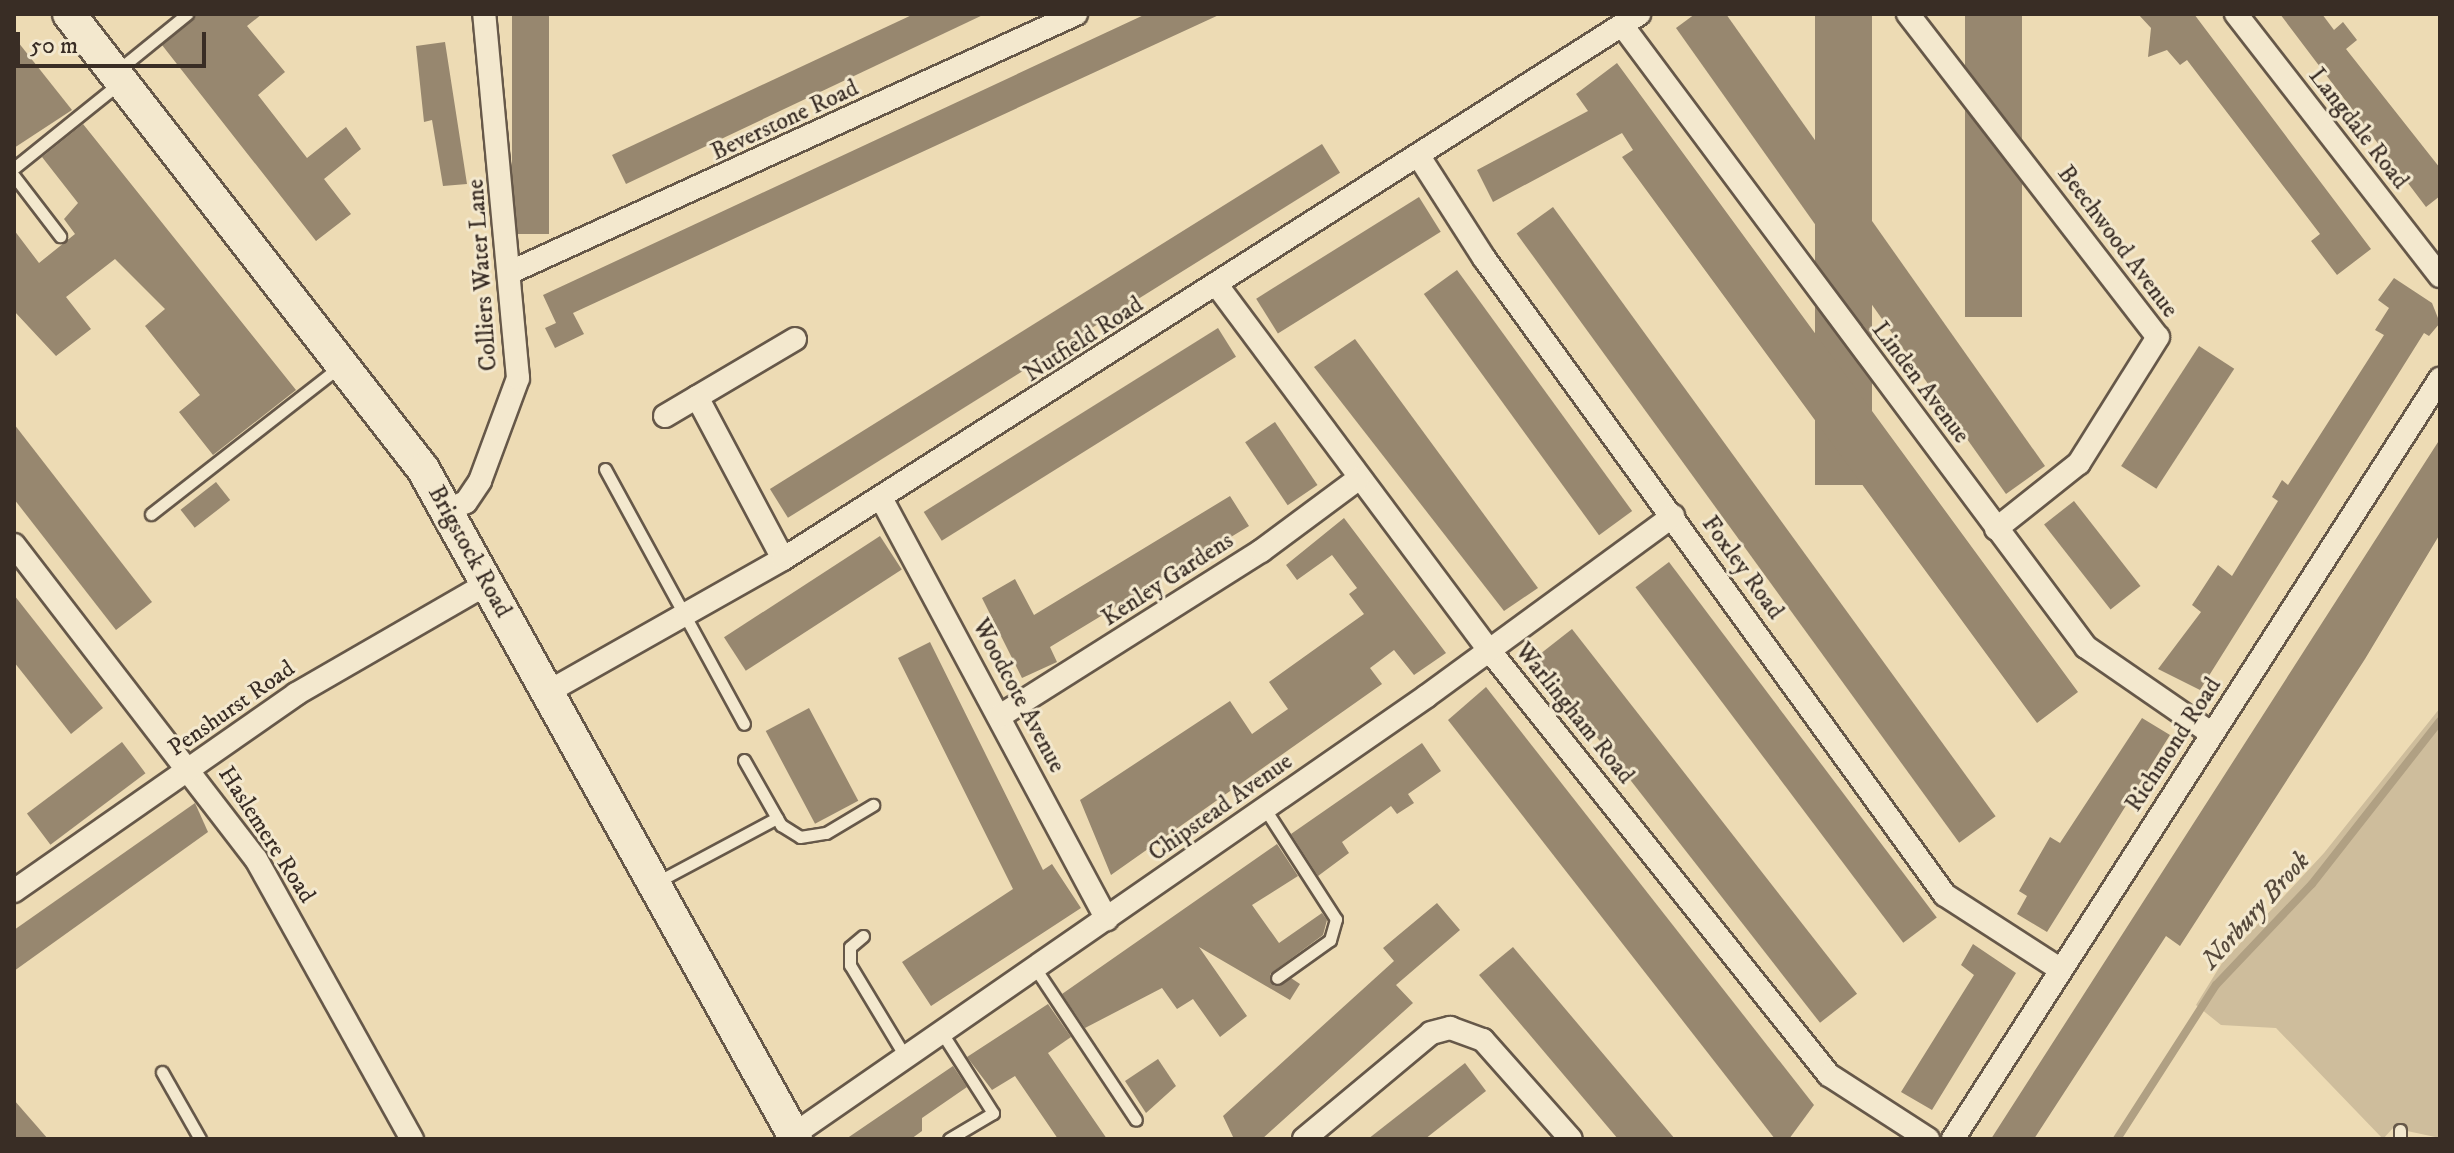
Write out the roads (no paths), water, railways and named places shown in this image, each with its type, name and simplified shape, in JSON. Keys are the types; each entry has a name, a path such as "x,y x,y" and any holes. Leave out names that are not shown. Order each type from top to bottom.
{"main road":[{"name":"Brigstock Road","path":"69,14 343,364 449,509 651,885 795,1137"}],"street":[{"name":"Colliers Water Lane","path":"449,509 466,502 480,481 509,420 518,378 513,271 484,14"},
{"name":"Beverstone Road","path":"513,271 1076,14"},
{"name":"Beechwood Avenue","path":"1908,14 2158,337 2079,463 1996,529"},
{"name":"Langdale Road","path":"2236,14 2440,276"},
{"name":"Linden Avenue","path":"1631,20 1996,529 2086,647 2212,734"},
{"name":"Nutfield Road","path":"546,693 681,620 783,559 1420,158 1631,20"},
{"name":"Foxley Road","path":"1420,158 1945,895 2060,969"},
{"name":"Warlingham Road","path":"1216,284 1358,479 1490,651 1829,1075 1928,1139"},
{"path":"665,416 795,339"},
{"name":"Richmond Road","path":"1953,1139 2440,379"},
{"path":"697,397 783,559"},
{"name":"Kenley Gardens","path":"1000,716 1250,558 1358,479"},
{"name":"Woodcote Avenue","path":"881,498 1107,919"},
{"name":"Chipstead Avenue","path":"795,1137 1490,651 1673,516"},
{"name":"Haslemere Road","path":"14,545 191,769 256,859 412,1139"},
{"name":"Penshurst Road","path":"14,891 296,694 488,583"},
{"path":"1304,1139 1431,1033 1450,1028 1483,1040 1571,1139"}],"lane":[{"path":"14,168 187,14"},
{"path":"14,176 60,236"},
{"path":"151,514 343,364"},
{"path":"605,469 681,620 744,724"},
{"path":"744,760 777,818 808,838 873,805"},
{"path":"1265,809 1336,919 1330,940 1277,978"},
{"path":"651,885 777,818"},
{"path":"863,936 850,947 850,965 906,1058"},
{"path":"1035,968 1136,1120"},
{"path":"942,1033 993,1113 949,1139"},
{"path":"162,1072 200,1139"}],"waterway":[{"name":"Norbury Brook","path":"2117,1139 2216,985 2312,884 2440,721"}]}
